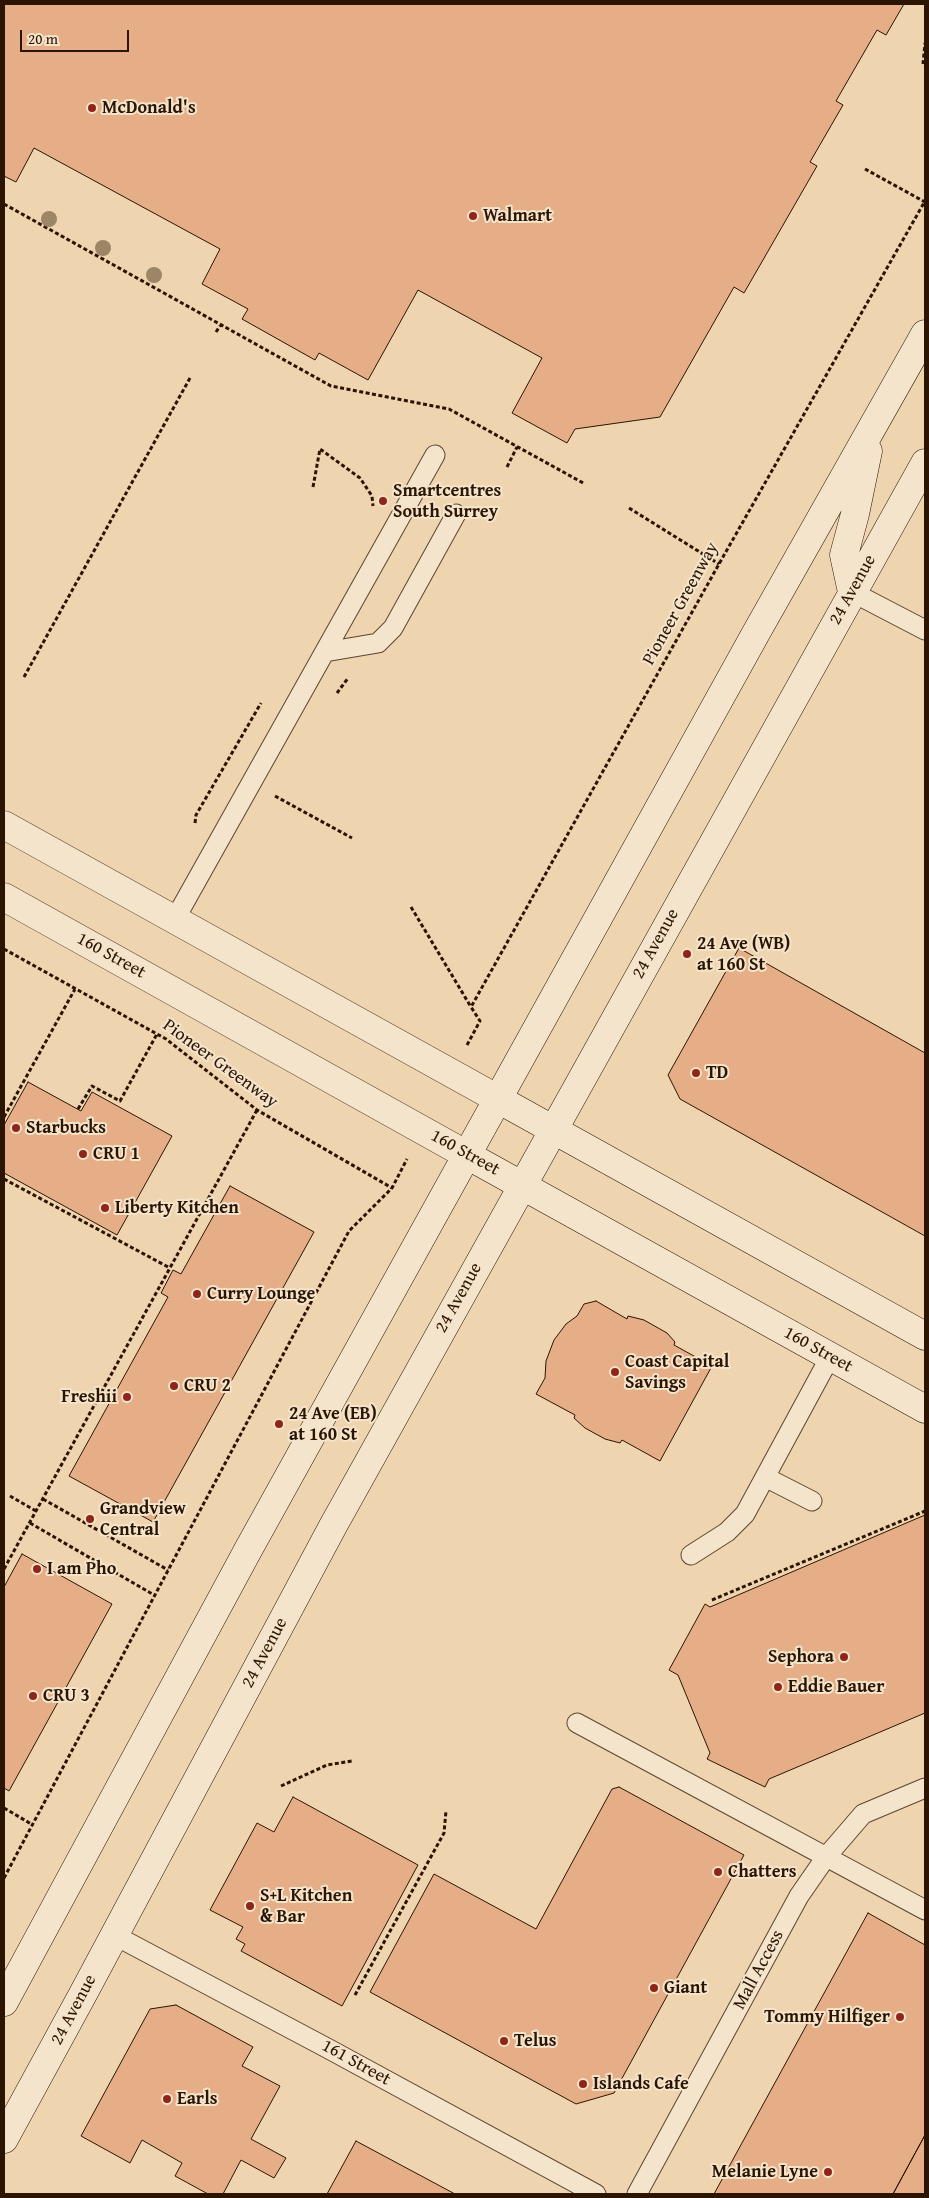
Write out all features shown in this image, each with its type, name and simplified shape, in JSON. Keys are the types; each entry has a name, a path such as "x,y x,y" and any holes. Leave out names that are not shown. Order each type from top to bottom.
{"main road":[{"path":"4,2002 248,1550 756,632 925,334"},
{"path":"852,592 844,555 855,514 872,428"},
{"name":"24 Avenue","path":"4,2139 333,1526 925,463"},
{"path":"4,824 925,1336"},
{"name":"160 Street","path":"4,897 925,1409"}],"lane":[{"path":"175,919 435,455"},
{"path":"325,652 378,643 393,628 456,514"},
{"path":"852,592 925,630"},
{"path":"691,1555 727,1532 745,1514 830,1357"},
{"path":"765,1477 812,1501"},
{"path":"577,1723 925,1910"},
{"name":"Mall Access","path":"638,2194 799,1896 826,1857 863,1814 925,1788"},
{"name":"161 Street","path":"114,1935 328,2048 596,2194"}],"path":[{"path":"923,64 925,44"},
{"path":"866,169 925,202"},
{"name":"Pioneer Greenway","path":"471,1007 719,564 925,202"},
{"path":"4,204 220,326 331,386 448,410 585,484"},
{"path":"216,332 220,326"},
{"path":"24,677 190,378"},
{"path":"506,467 517,447"},
{"path":"313,486 320,449 360,478 372,496 374,516"},
{"path":"629,508 719,564"},
{"path":"336,696 345,680 353,675"},
{"path":"194,830 196,815 259,705 265,699"},
{"path":"270,802 279,789"},
{"path":"274,796 352,838"},
{"path":"411,908 480,1021"},
{"name":"Pioneer Greenway","path":"4,949 166,1039 257,1110 392,1188 349,1232 168,1570"},
{"path":"4,1117 75,989"},
{"path":"78,1109 92,1086 120,1101 157,1034"},
{"path":"4,1569 257,1110"},
{"path":"4,1179 170,1268"},
{"path":"10,1496 36,1511"},
{"path":"4,1878 168,1570 43,1499"},
{"path":"712,1600 925,1511"},
{"path":"30,1523 154,1595"},
{"path":"282,1786 327,1765 352,1761"},
{"path":"4,1808 33,1825"},
{"path":"355,1995 444,1833 446,1811"}],"building":[{"name":"Walmart","path":"4,4 904,4 886,35 877,30 836,101 843,105 810,162 817,166 744,293 734,287 660,417 575,429 567,443 512,413 542,358 418,290 368,380 319,353 315,360 242,319 248,309 202,284 220,249 34,148 16,182 4,176"},
{"path":"739,948 925,1053 925,1236 680,1099 668,1075"},
{"name":"CRU 1","path":"28,1082 81,1111 92,1092 172,1136 117,1235 4,1173 4,1125"},
{"name":"CRU 2","path":"230,1186 314,1232 153,1522 69,1476 168,1297 161,1293 173,1270 181,1274"},
{"path":"596,1301 627,1319 628,1316 644,1320 667,1333 675,1342 674,1345 712,1366 660,1461 622,1440 620,1443 605,1439 585,1428 574,1418 575,1415 536,1394 545,1378 546,1361 554,1340 566,1324 577,1316 584,1304"},
{"path":"925,1515 925,1713 769,1779 765,1787 707,1759 710,1753 678,1675 669,1670 705,1604 710,1607"},
{"name":"CRU 3","path":"22,1554 112,1604 9,1791 4,1788 4,1587"},
{"path":"619,1787 744,1855 614,2093 576,2104 370,1992 434,1874 536,1929 612,1789"},
{"path":"293,1797 418,1865 342,2006 241,1951 245,1944 236,1939 243,1927 210,1910 257,1823 274,1832"},
{"path":"868,1913 925,1945 925,2135 893,2194 714,2194"},
{"path":"176,2005 253,2047 242,2066 280,2086 251,2139 286,2158 274,2178 241,2160 223,2194 208,2194 175,2176 182,2163 142,2140 130,2163 81,2136 150,2009"},
{"path":"925,2135 925,2194 893,2194"},
{"path":"356,2141 455,2194 327,2194"}],"place":[{"name":"McDonald's","path":"92,108"},
{"name":"Walmart","path":"473,216"},
{"name":"Smartcentres South Surrey","path":"383,501"},
{"name":"24 Ave (WB) at 160 St","path":"687,954"},
{"name":"TD","path":"696,1073"},
{"name":"Starbucks","path":"16,1128"},
{"name":"CRU 1","path":"83,1154"},
{"name":"Liberty Kitchen","path":"105,1208"},
{"name":"Curry Lounge","path":"197,1294"},
{"name":"Coast Capital Savings","path":"615,1372"},
{"name":"CRU 2","path":"174,1386"},
{"name":"Freshii","path":"127,1397"},
{"name":"24 Ave (EB) at 160 St","path":"279,1424"},
{"name":"Grandview Central","path":"90,1519"},
{"name":"I am Pho","path":"37,1569"},
{"name":"Sephora","path":"844,1657"},
{"name":"Eddie Bauer","path":"778,1687"},
{"name":"CRU 3","path":"33,1696"},
{"name":"Chatters","path":"718,1872"},
{"name":"S+L Kitchen & Bar","path":"250,1906"},
{"name":"Giant","path":"654,1988"},
{"name":"Tommy Hilfiger","path":"900,2017"},
{"name":"Telus","path":"504,2041"},
{"name":"Islands Cafe","path":"583,2084"},
{"name":"Earls","path":"167,2099"},
{"name":"Melanie Lyne","path":"828,2172"}]}
